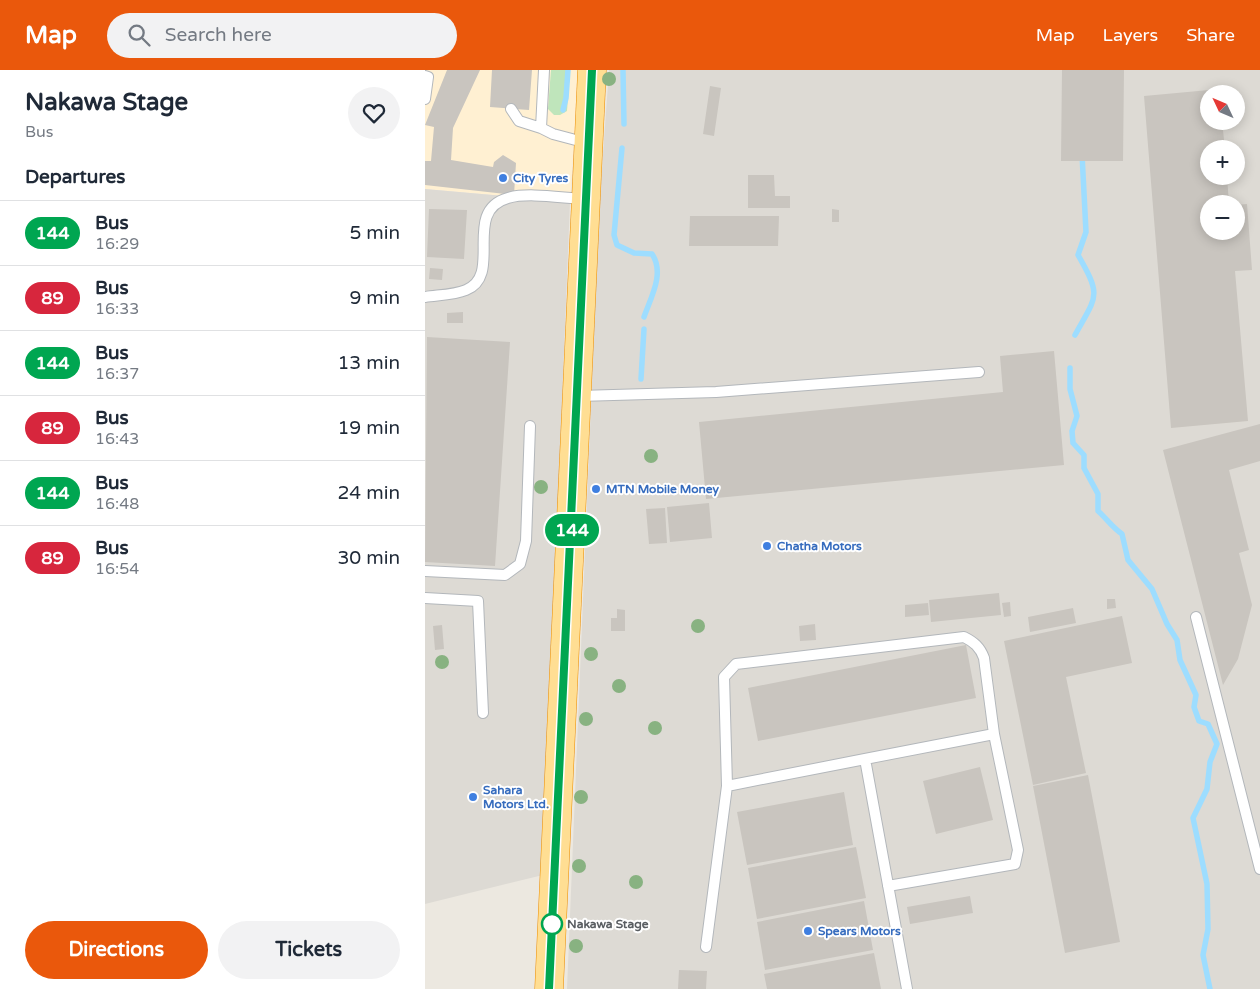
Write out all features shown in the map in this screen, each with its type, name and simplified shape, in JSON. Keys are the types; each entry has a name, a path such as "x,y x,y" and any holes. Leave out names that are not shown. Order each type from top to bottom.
{"highway":[{"path":"549,989 592,70"}],"lane":[{"path":"541,128 544,70"},
{"path":"425,99 428,74"},
{"path":"511,109 519,120 553,134 590,143"},
{"path":"425,297 467,290 480,279 483,271 485,220 490,209 497,203 517,196 587,200"},
{"path":"578,396 716,392 979,372"},
{"path":"425,571 505,575 520,564 526,541 530,426"},
{"path":"425,598 479,601 483,714"},
{"path":"1196,617 1260,869"},
{"path":"706,947 727,786 723,677 736,664 963,637 981,649 984,658 994,734 1018,850 1015,864 888,886"},
{"path":"727,786 994,734"},
{"path":"865,759 907,989"}],"shaded area":[{"path":"425,70 579,70 570,202 425,189"},
{"path":"609,70 1260,70 1260,989 567,989 599,210"},
{"path":"425,189 570,202 543,875 425,904"}],"green space":[{"path":"551,70 570,70 567,111 560,115 554,115 548,109"}],"building":[{"path":"447,70 480,70 453,128 451,160 493,167 494,162 503,155 516,163 514,195 425,185 425,161 431,161 434,127 425,125"},
{"path":"492,70 532,70 529,110 490,107"},
{"path":"1062,70 1124,70 1123,161 1061,161"},
{"path":"710,86 721,88 714,136 703,134"},
{"path":"1200,91 1200,130 1223,130 1224,140 1200,140 1200,185 1228,185 1228,195 1200,195 1200,240 1245,240 1245,204 1247,204 1252,270 1235,271 1248,421 1171,428 1144,96"},
{"path":"748,175 774,175 775,196 790,196 790,208 748,208"},
{"path":"429,209 467,210 464,259 427,257"},
{"path":"832,209 839,210 839,222 832,222"},
{"path":"690,216 779,216 778,246 689,246"},
{"path":"430,268 443,269 442,280 429,279"},
{"path":"463,312 463,323 447,323 447,313"},
{"path":"427,337 510,342 495,566 425,562"},
{"path":"1054,351 1064,465 706,499 699,422 1003,392 1000,356"},
{"path":"1260,424 1260,461 1229,470 1249,550 1239,553 1252,605 1238,659 1223,685 1163,450"},
{"path":"709,503 712,538 670,542 667,507"},
{"path":"665,508 667,543 649,544 646,509"},
{"path":"999,593 1001,615 931,622 929,600"},
{"path":"1107,599 1115,599 1116,608 1107,609"},
{"path":"1010,602 1011,616 1004,617 1002,603"},
{"path":"928,603 929,615 905,617 905,605"},
{"path":"1073,608 1076,623 1030,632 1028,617"},
{"path":"617,609 625,610 625,631 611,631 611,618 617,618"},
{"path":"1122,616 1132,663 1066,677 1086,773 1033,785 1004,641"},
{"path":"815,624 816,640 800,641 799,626"},
{"path":"442,625 444,649 435,650 433,626"},
{"path":"966,645 976,698 758,741 748,688"},
{"path":"980,767 993,820 936,834 923,781"},
{"path":"1088,775 1120,942 1065,953 1033,786"},
{"path":"844,792 853,845 747,865 737,812"},
{"path":"856,847 866,898 757,919 748,868"},
{"path":"970,896 973,913 910,924 907,907"},
{"path":"864,901 873,950 765,970 757,922"},
{"path":"874,953 881,989 767,989 764,974"},
{"path":"679,970 707,971 706,989 678,989"}],"waterway":[{"path":"563,110 568,70"},
{"path":"623,70 624,124"},
{"path":"622,148 614,235 617,245 634,253 652,254 656,261 657,277 644,317"},
{"path":"1075,335 1088,312 1094,296 1091,280 1078,255 1086,232 1082,154"},
{"path":"641,379 644,329"},
{"path":"1070,368 1070,389 1077,416 1072,431 1073,443 1084,455 1084,468 1098,494 1098,511 1122,534 1128,560 1152,589 1167,624 1177,640 1180,660 1196,695 1194,707 1199,721 1208,724 1217,744 1210,762 1207,789 1193,818 1207,884 1208,929 1203,955 1210,989"}],"bus line":[{"name":"144","path":"549,989 592,70"}],"place":[{"name":"City Tyres","path":"503,178"},
{"name":"MTN Mobile Money","path":"596,489"},
{"name":"Chatha Motors","path":"767,546"},
{"name":"Sahara Motors Ltd.","path":"473,797"},
{"name":"Nakawa Stage","path":"552,924"},
{"name":"Spears Motors","path":"808,931"}]}
